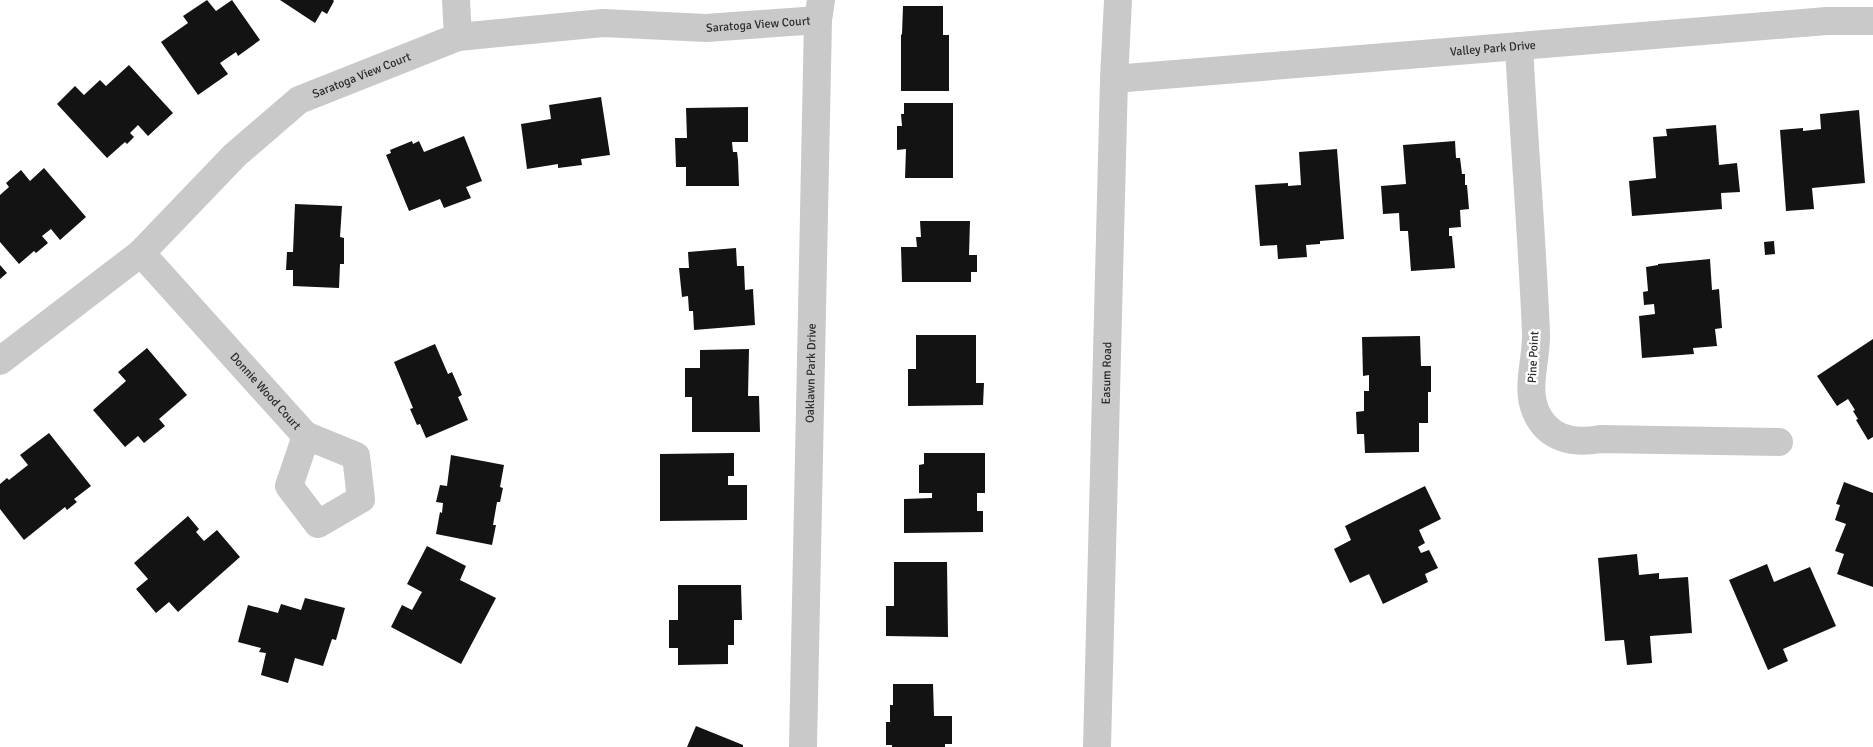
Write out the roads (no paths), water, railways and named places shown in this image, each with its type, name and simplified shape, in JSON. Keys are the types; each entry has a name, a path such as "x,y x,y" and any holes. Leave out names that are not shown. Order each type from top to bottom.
{"street":[{"path":"456,0 458,37"},
{"name":"Easum Road","path":"1097,747 1114,79 1118,0"},
{"name":"Saratoga View Court","path":"0,360 141,253 235,155 299,100 458,37 603,23 706,28 820,10"},
{"name":"Oaklawn Park Drive","path":"803,747 820,10"},
{"name":"Valley Park Drive","path":"1114,79 1827,21 1873,21"},
{"name":"Pine Point","path":"1519,46 1536,336 1531,394 1536,413 1547,428 1565,440 1584,442 1600,439 1779,442"},
{"name":"Donnie Wood Court","path":"141,253 306,436 289,486 318,524 361,499 356,456 307,436"}]}
